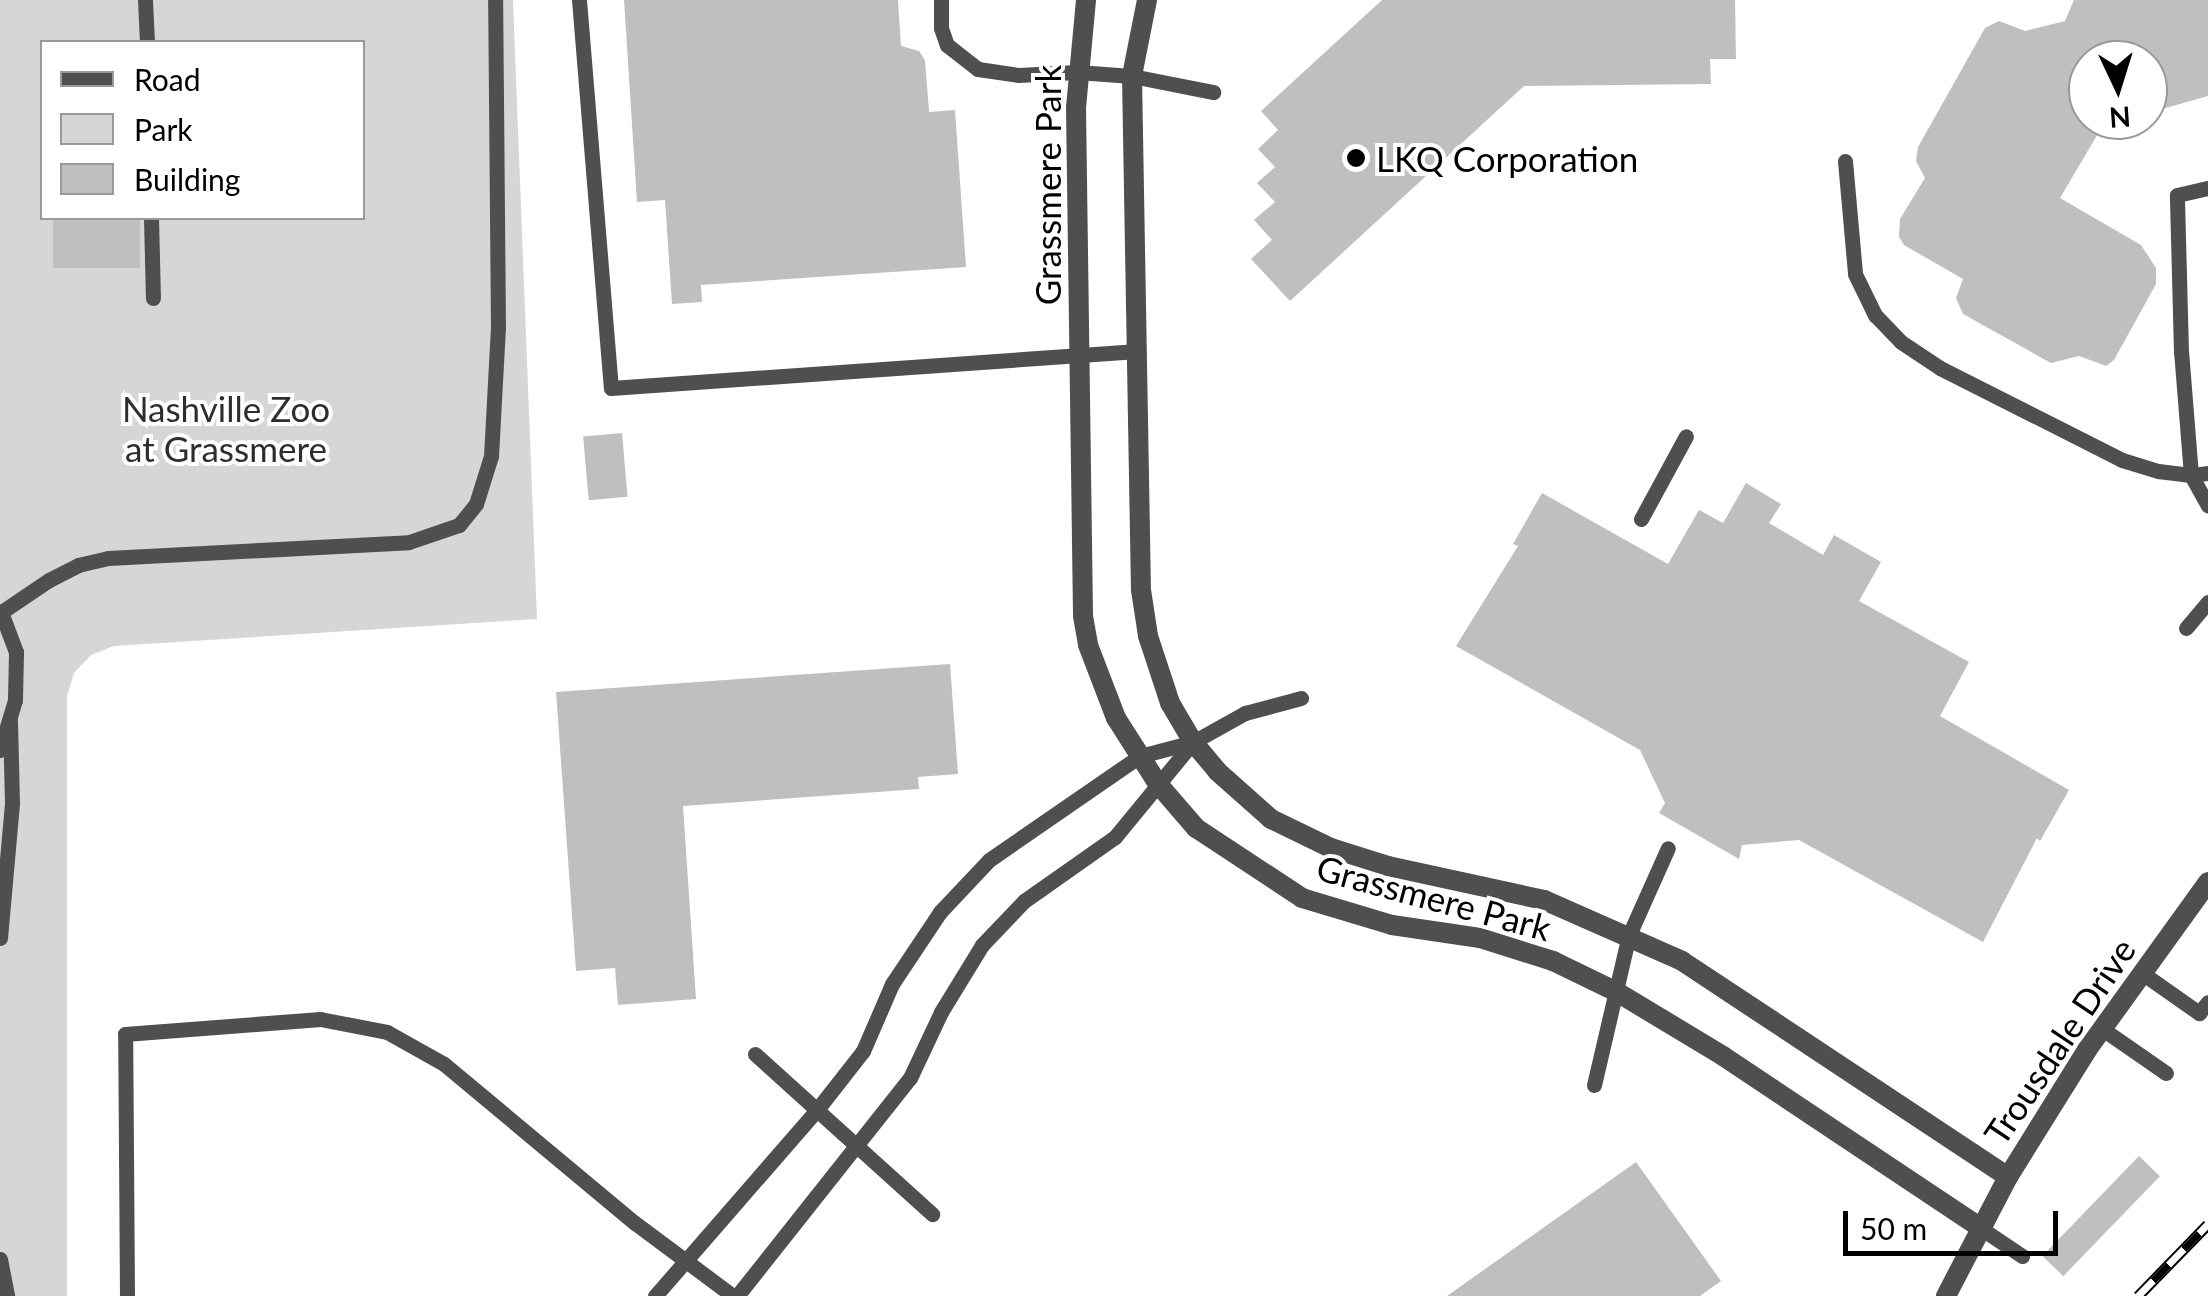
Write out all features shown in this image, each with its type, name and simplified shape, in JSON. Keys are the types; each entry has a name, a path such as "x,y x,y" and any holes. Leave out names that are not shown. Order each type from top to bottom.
{"street":[{"name":"Grassmere Park","path":"1086,0 1078,72 1083,616 1088,645 1116,718 1158,784 1196,828 1302,898 1392,926 1480,938 1553,961 1616,992 1723,1056 1979,1228"},
{"name":"Grassmere Park","path":"1147,0 1132,76 1141,590 1148,636 1170,703 1193,742 1271,820 1331,848 1388,866 1544,900 1629,935 1742,997 2008,1176"},
{"name":"Trousdale Drive","path":"1946,1296 2008,1176 2101,1028 2208,882"}],"lane":[{"path":"145,0 147,40"},
{"path":"0,750 16,700 16,652 1,612 78,565 108,558 409,542 458,525 476,504 492,456 498,328 495,0"},
{"path":"578,0 611,388 1138,351"},
{"path":"942,0 944,38 953,54 970,65 1018,75 1078,72 1132,76 1213,92"},
{"path":"1845,161 1855,274 1875,315 1901,342 1940,368 2122,460 2158,472 2200,474"},
{"path":"2208,188 2177,195 2181,352 2208,506"},
{"path":"151,220 152,298"},
{"path":"1641,518 1686,436"},
{"path":"2186,628 2208,602"},
{"path":"654,1296 816,1111 863,1051 892,984 940,912 989,860 1140,756 1193,742 1245,712 1301,698"},
{"path":"0,938 12,803 10,720"},
{"path":"127,1296 125,1034 266,1020 344,1021 417,1046 513,1119 635,1223 735,1296 910,1078 941,1012 982,945 1024,901 1114,837 1193,742"},
{"path":"1594,1085 1629,935 1668,848"},
{"path":"2142,973 2200,1013 2208,1002"},
{"path":"2101,1028 2166,1072"},
{"path":"755,1054 932,1214"},
{"path":"1979,1228 2022,1256"},
{"path":"0,1259 7,1296"}],"green space":[{"name":"Nashville Zoo at Grassmere","path":"0,0 513,0 537,619 114,646 91,655 74,673 67,696 67,1296 0,1296"}],"building":[{"path":"624,0 898,0 901,46 919,51 925,60 929,112 955,110 966,267 701,285 702,302 672,304 665,200 637,202"},
{"name":"LKQ Corporation","path":"1382,0 1735,0 1736,59 1710,59 1711,84 1524,86 1290,301 1251,259 1272,240 1254,220 1275,202 1257,183 1275,167 1258,149 1278,130 1261,111"},
{"path":"2074,0 2208,0 2208,96 2168,107 2168,40 2068,40 2068,140 2094,140 2060,198 2141,245 2156,268 2156,284 2114,360 2106,366 2079,356 2051,363 1963,314 1956,298 1963,279 1904,245 1899,237 1900,219 1925,178 1916,161 1918,147 1985,28 1999,21 2025,31 2065,21"},
{"path":"53,220 140,220 140,268 53,268"},
{"path":"622,433 628,497 589,500 583,436"},
{"path":"1746,483 1781,504 1769,523 1823,555 1834,535 1881,562 1859,601 1969,662 1940,716 2069,790 2040,841 2037,838 1983,942 1799,840 1742,845 1739,859 1659,813 1665,803 1640,750 1456,646 1518,546 1513,544 1542,493 1668,564 1699,510 1723,523"},
{"path":"950,664 958,774 918,777 919,789 683,806 696,999 618,1005 615,968 576,971 556,692"},
{"path":"2139,1156 2160,1176 2063,1276 2042,1256"},
{"path":"1636,1162 1721,1281 1700,1296 1447,1296"}],"railway":[{"path":"2138,1296 2208,1224"}],"place":[{"name":"LKQ Corporation","path":"1356,158"}]}
